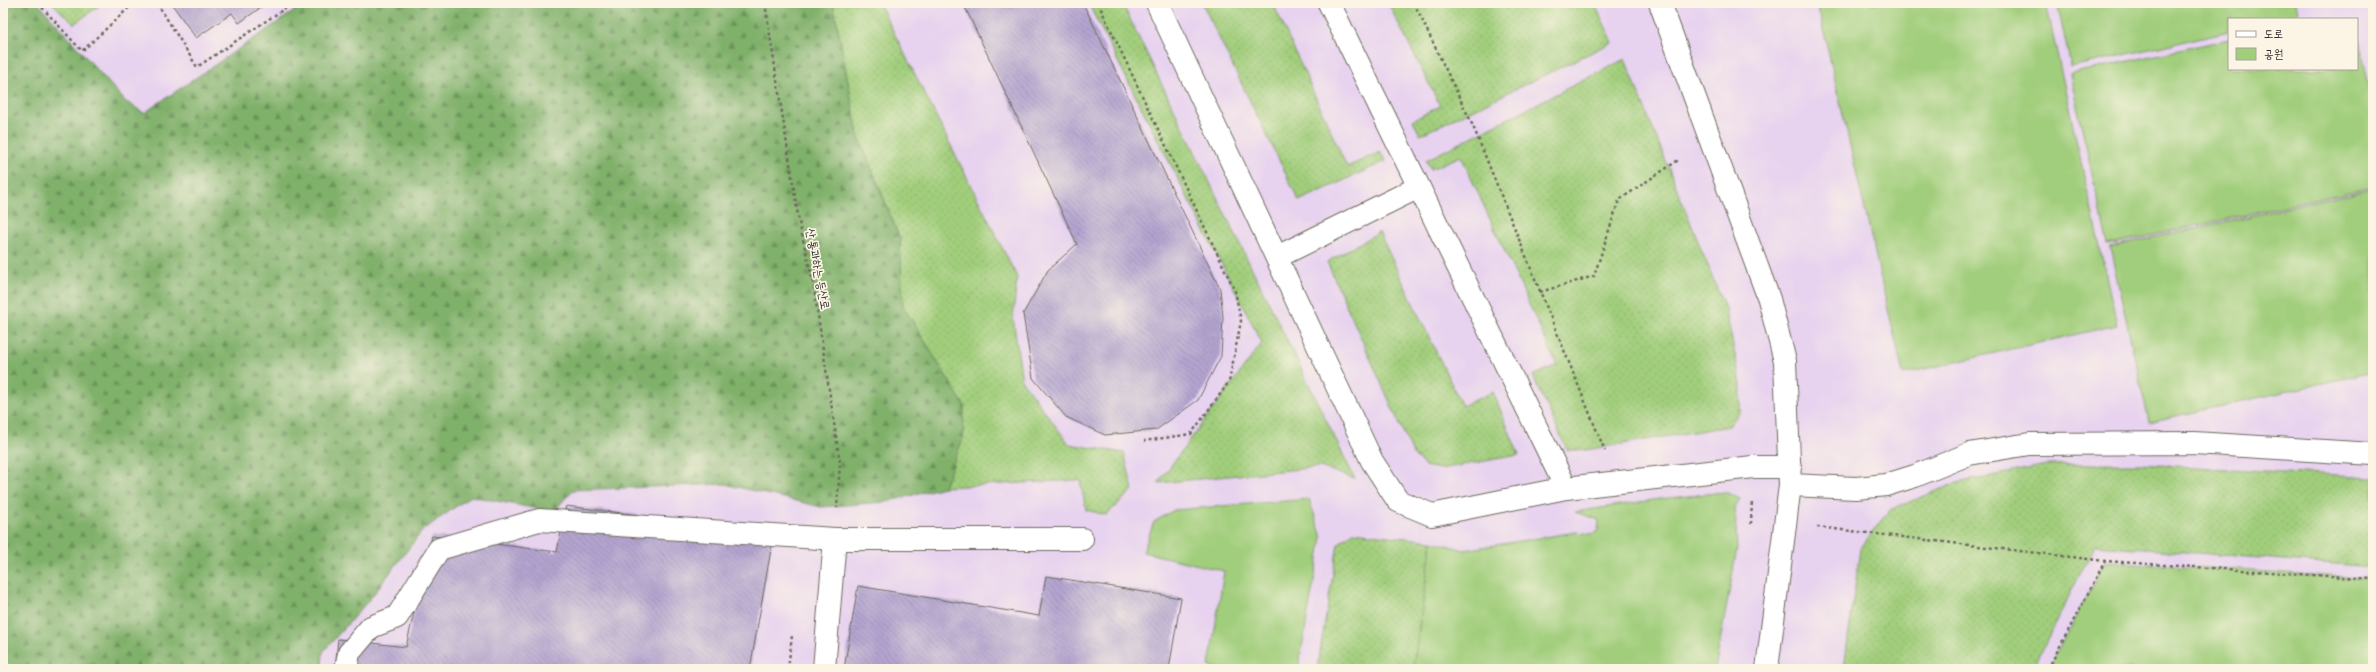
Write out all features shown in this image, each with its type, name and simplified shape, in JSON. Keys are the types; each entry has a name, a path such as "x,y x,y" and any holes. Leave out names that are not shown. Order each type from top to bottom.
{"lane":[{"path":"1157,3 1372,461 1398,501 1432,515 1566,488 1753,467 1790,476 1856,488 1886,485 1915,476 1969,454 2029,444 2194,443 2373,454"},
{"path":"1329,3 1566,488"},
{"path":"1660,3 1769,299 1785,361 1790,476 1767,669"},
{"path":"1277,257 1419,187"},
{"path":"346,669 349,653 371,627 397,617 439,549 538,520 835,539 1082,539"},
{"path":"824,669 835,539"}],"path":[{"path":"38,3 82,51 134,3"},
{"path":"157,3 197,67 293,3"},
{"name":"산 통과하는 등산로","path":"765,3 799,222 813,282 840,463 835,539"},
{"path":"1098,3 1235,291 1241,321 1229,382 1191,434 1144,441"},
{"path":"1414,3 1474,126 1607,456"},
{"path":"1540,292 1594,276 1619,200 1680,159"},
{"path":"1817,527 2105,561 2373,579"},
{"path":"2048,669 2105,561"}],"shaded area":[{"path":"3,3 2373,3 2373,669 3,669"}],"green space":[{"path":"3,3 38,3 125,101 144,113 306,3 833,3 858,135 900,239 903,306 964,405 963,438 944,487 886,502 821,507 725,484 573,490 553,512 471,496 423,530 369,600 323,652 322,669 3,669"},
{"path":"52,3 103,3 74,24"},
{"path":"833,3 879,3 1017,277 1013,318 1022,381 1069,444 1124,453 1133,490 1106,515 1086,510 1080,480 944,487 963,438 964,405 902,306 900,239 858,135"},
{"path":"1088,3 1122,3 1355,479 1320,467 1158,483 1262,343"},
{"path":"1202,3 1273,3 1347,167 1380,152 1386,161 1299,201"},
{"path":"1388,3 1594,3 1613,42 1420,135 1413,120 1440,106"},
{"path":"1817,3 2046,3 2117,325 1903,374"},
{"path":"2057,3 2296,3 2299,16 2289,18 2228,18 2228,31 2071,67"},
{"path":"2358,36 2373,104 2373,187 2108,245 2070,74 2228,39 2228,70 2358,70"},
{"path":"1625,59 1726,311 1741,384 1740,412 1729,426 1586,450 1567,450 1533,376 1557,365 1461,156 1431,169 1426,160"},
{"path":"2373,189 2373,372 2149,422 2110,247"},
{"path":"1379,232 1462,406 1493,392 1519,455 1440,469 1425,466 1413,454 1327,262"},
{"path":"2140,464 2373,477 2373,567 2095,545 2032,669 1844,669 1860,549 1889,510 1957,483 2047,465"},
{"path":"1725,492 1740,499 1735,508 1737,549 1715,669 1413,669 1432,541 1464,550 1576,532 1591,534 1598,531 1599,520 1575,512 1659,499"},
{"path":"1309,499 1322,537 1298,669 1222,669 1209,666 1224,571 1143,552 1154,522 1174,510"},
{"path":"1353,532 1432,541 1413,669 1317,669 1338,544"},
{"path":"2105,561 2373,579 2373,669 2048,669"}],"building":[{"path":"171,3 267,3 239,23 232,13 196,38"},
{"path":"963,3 1083,3 1220,289 1223,317 1221,356 1198,400 1156,430 1105,435 1066,417 1033,378 1023,314 1048,270 1077,244"},
{"path":"566,506 774,532 750,669 335,669 338,639 406,647 432,536 557,552"},
{"path":"1046,576 1181,598 1169,669 844,669 858,586 1039,616"}]}
